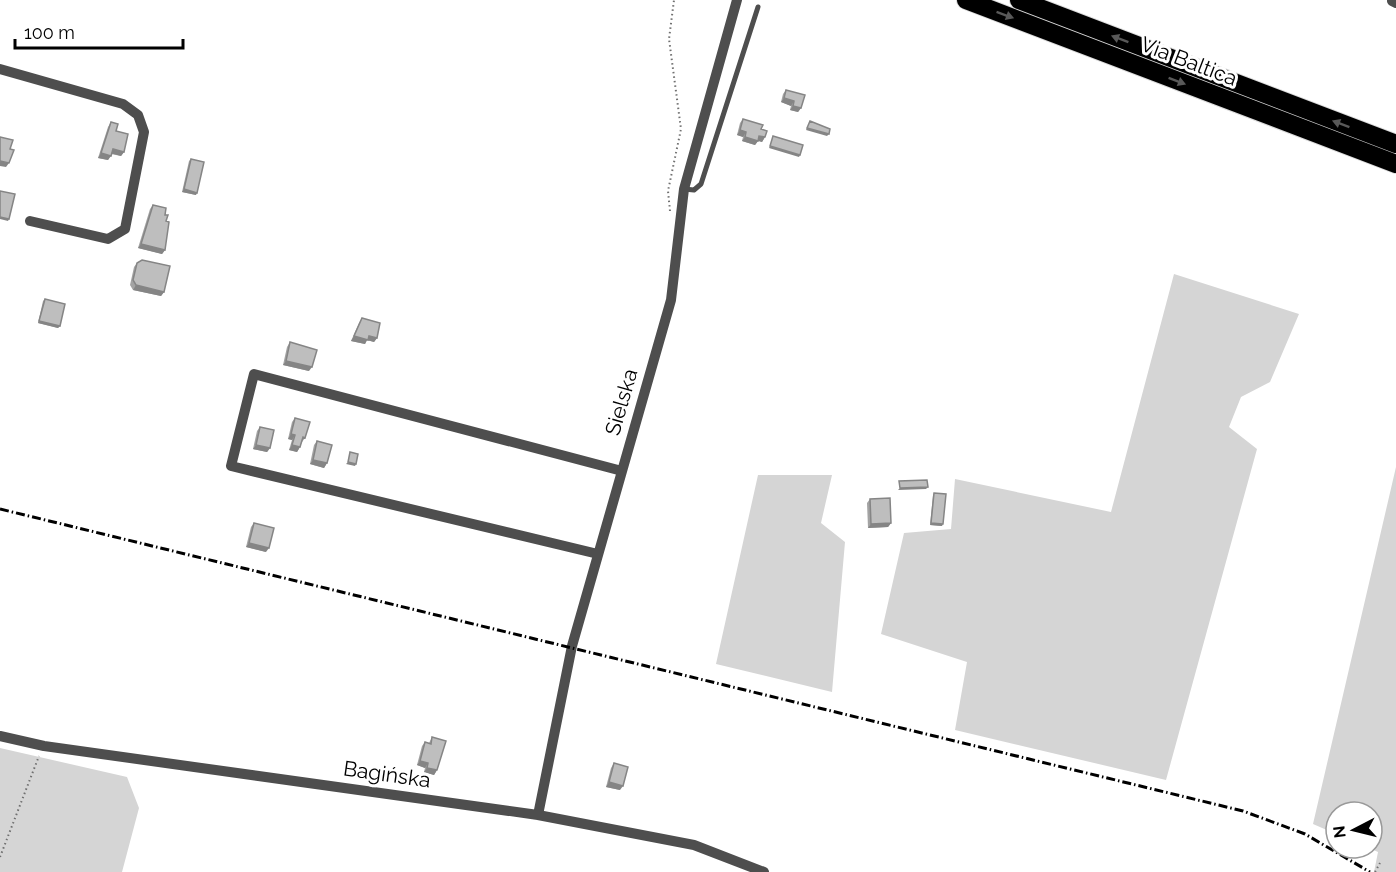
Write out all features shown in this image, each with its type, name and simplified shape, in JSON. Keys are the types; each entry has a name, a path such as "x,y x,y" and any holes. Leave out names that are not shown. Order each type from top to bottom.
{"highway":[{"name":"Via Baltica","path":"966,0 1396,164"},
{"name":"Via Baltica","path":"1019,0 1396,144"},
{"path":"1371,155 1387,169 1396,172"}],"street":[{"name":"Sielska","path":"538,815 572,646 671,300 684,189 737,0"},
{"path":"0,69 123,104 138,115 144,132 125,229 108,239 30,221"},
{"path":"598,554 231,466 254,374 622,471"},
{"name":"Bagińska","path":"0,736 44,746 538,815 694,845 764,872"}],"lane":[{"path":"684,189 693,190 701,184 758,7"}],"path":[{"path":"674,0 669,39 681,129 667,204 670,212 680,217"},
{"path":"0,857 44,746"},
{"path":"1375,872 1380,863"}],"shaded area":[{"path":"1174,274 1299,314 1270,382 1241,397 1229,427 1257,449 1166,780 955,730 967,662 881,634 904,533 951,529 955,479 1111,512"},
{"path":"1396,467 1396,872 1374,872 1376,860 1384,860 1384,800 1324,800 1324,829 1313,824"},
{"path":"758,475 832,475 821,523 845,542 832,692 716,664"},
{"path":"0,748 127,777 139,808 122,872 0,872"}],"building":[{"path":"786,90 805,95 801,108 793,106 794,101 784,98"},
{"path":"743,119 763,125 761,129 767,131 765,137 759,136 758,141 745,137 746,132 740,130"},
{"path":"810,121 830,129 829,134 807,128"},
{"path":"111,122 118,124 116,131 128,134 124,152 113,149 111,156 101,153"},
{"path":"773,136 803,145 800,155 770,146"},
{"path":"0,137 13,140 10,149 14,150 9,163 0,161"},
{"path":"191,159 204,162 197,193 184,189"},
{"path":"0,191 15,194 9,219 0,217"},
{"path":"153,205 166,208 165,215 168,215 165,250 141,244"},
{"path":"142,260 170,266 164,292 136,285 133,280 137,263"},
{"path":"45,299 65,304 60,326 39,321"},
{"path":"362,318 380,323 377,338 369,336 368,340 354,336"},
{"path":"290,342 317,350 312,367 286,361"},
{"path":"295,418 310,422 300,447 292,445 295,435 291,434"},
{"path":"260,427 274,430 270,448 256,445"},
{"path":"317,441 332,445 327,463 313,460"},
{"path":"350,452 358,454 356,464 348,462"},
{"path":"927,480 928,487 900,488 899,481"},
{"path":"934,493 946,494 943,524 931,523"},
{"path":"890,498 891,523 871,524 870,499"},
{"path":"254,523 274,528 269,548 249,543"},
{"path":"432,737 446,741 437,770 427,768 428,763 420,761 425,742 431,744"},
{"path":"614,763 628,767 623,786 609,782"}],"railway":[{"path":"0,509 1243,811 1305,834 1370,872"}]}
